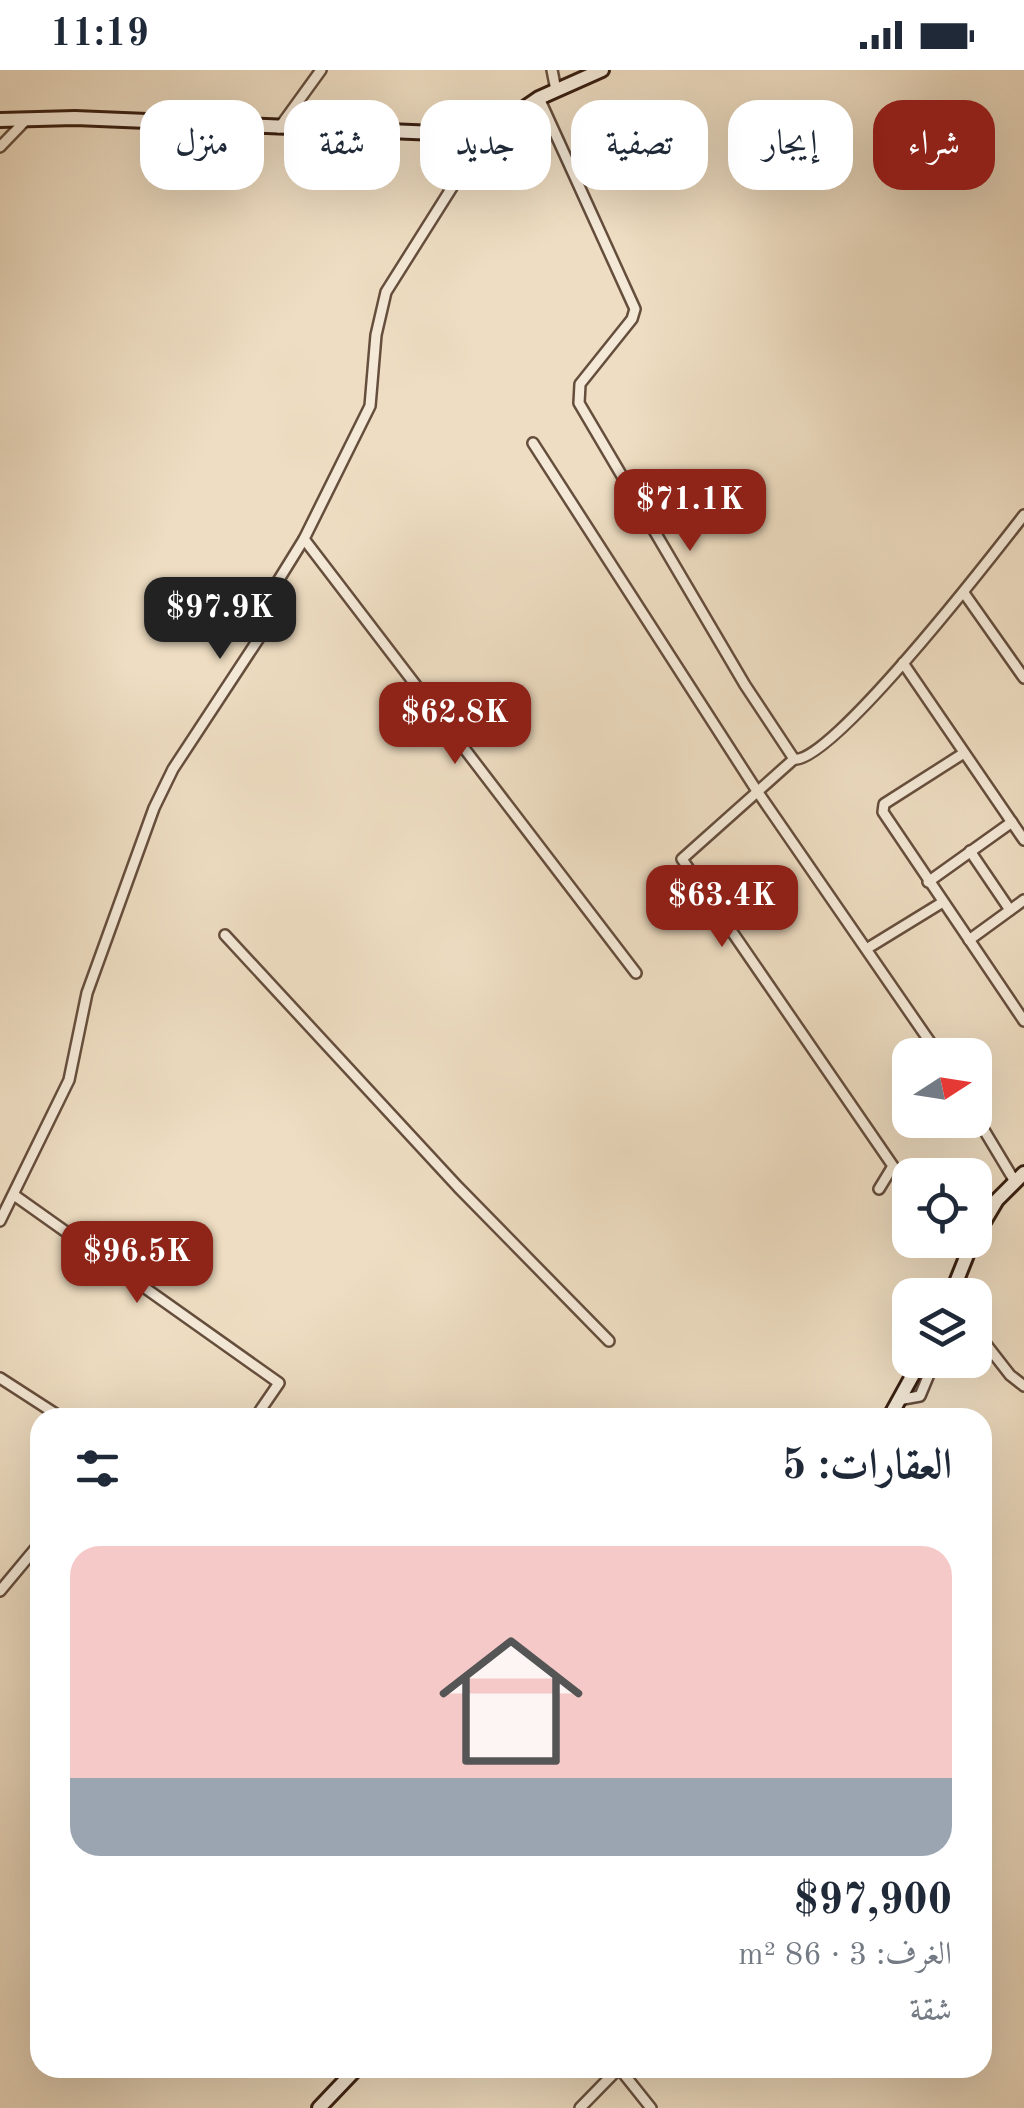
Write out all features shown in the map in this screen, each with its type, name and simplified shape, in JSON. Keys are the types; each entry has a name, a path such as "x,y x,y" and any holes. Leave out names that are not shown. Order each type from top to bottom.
{"street":[{"path":"279,128 320,70"},
{"path":"552,70 556,90"},
{"path":"536,100 602,70"},
{"path":"539,98 635,309 632,319 580,384 582,409 745,686 794,760"},
{"path":"0,120 420,133"},
{"path":"0,147 26,120"},
{"path":"0,1221 69,1080 87,993 154,808 173,770 264,632 278,581 304,538 370,406 376,335 386,292 450,190"},
{"path":"533,443 606,562 757,790 928,1038"},
{"path":"880,1189 893,1166 682,859 757,790 794,760 805,760 822,745 964,593 1023,517"},
{"path":"304,538 636,973"},
{"path":"964,593 1024,678"},
{"path":"902,663 1024,840"},
{"path":"964,753 882,808 928,882 1023,1016"},
{"path":"928,882 1012,822"},
{"path":"970,852 1010,910"},
{"path":"970,940 1024,900"},
{"path":"868,948 943,902"},
{"path":"225,935 458,1187 609,1341"},
{"path":"992,1138 1019,1176 992,1214"},
{"path":"14,1195 279,1384 262,1408"},
{"path":"992,1352 1010,1376 1024,1386"},
{"path":"0,1378 46,1408"},
{"path":"894,1408 911,1378"},
{"path":"898,1400 920,1396 928,1378"},
{"path":"0,1591 30,1555"},
{"path":"319,2108 348,2078"},
{"path":"580,2108 609,2078"},
{"path":"627,2078 651,2108"}]}
